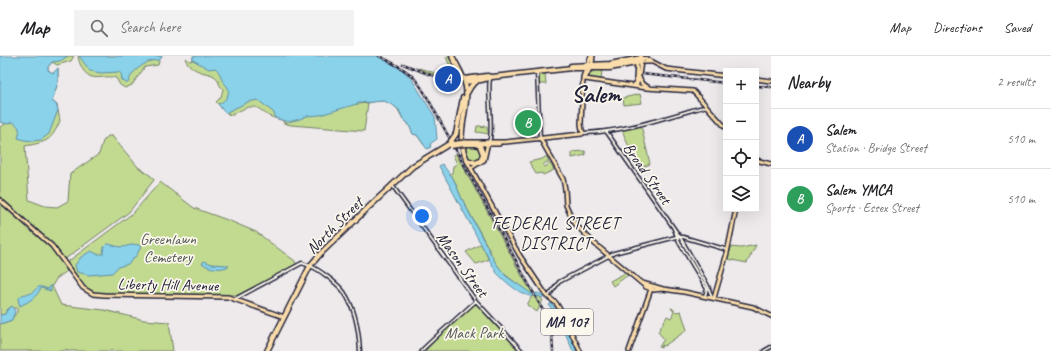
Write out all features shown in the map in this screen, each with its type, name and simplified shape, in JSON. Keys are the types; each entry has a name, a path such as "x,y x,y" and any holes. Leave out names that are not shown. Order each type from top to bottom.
{"highway":[{"name":"MA 107","path":"452,56 465,82 466,100 461,138 463,151 467,160"},
{"path":"465,82 562,67 610,64 640,59"},
{"path":"465,82 487,76 491,77"},
{"path":"466,100 471,86 481,80"},
{"path":"450,145 456,134 465,82"},
{"name":"North Street","path":"267,351 310,266 340,235 392,185 414,167 450,145 464,143 475,144"},
{"path":"467,160 478,164 481,160 484,154 481,147 475,144"}],"main road":[{"path":"583,88 592,56"},
{"path":"640,59 647,59 666,69 723,76"},
{"path":"638,86 640,59"},
{"path":"638,86 640,59"},
{"path":"581,132 583,77 589,66"},
{"path":"639,77 642,84 652,88"},
{"path":"585,79 632,86 693,91 723,125"},
{"path":"759,79 771,81"},
{"name":"North Street","path":"475,144 552,137 581,132"},
{"path":"544,147 545,142 552,137"},
{"path":"540,138 564,182 566,205 572,220 588,238 646,287 691,293 753,307 771,316"},
{"name":"North Street","path":"464,143 486,143"},
{"path":"484,154 486,143"},
{"path":"471,167 484,160 486,143"},
{"name":"MA 107","path":"467,160 518,253 548,297 556,303 561,311 580,351"},
{"path":"759,161 771,164"},
{"path":"475,175 475,170 478,164"},
{"name":"Liberty Hill Avenue","path":"0,200 52,246 83,288 93,294 226,297 284,317"},
{"path":"713,298 728,250 735,212"},
{"path":"628,351 651,288"}],"street":[{"path":"537,71 540,138"},
{"path":"486,143 491,140 492,136 489,81 491,77"},
{"path":"581,132 589,133 606,131 638,125 707,106"},
{"name":"Broad Street","path":"606,131 680,237 708,286 713,298"},
{"name":"Mason Street","path":"392,185 476,301 522,351"},
{"name":"Broad Street","path":"673,228 676,237 707,289 705,296"},
{"path":"548,297 558,283 622,251 676,237 728,250"},
{"path":"235,299 302,263 310,266 336,283 346,295 358,329 360,351"},
{"path":"421,351 440,332 476,301"},
{"path":"764,351 771,347"}],"green space":[{"path":"44,56 74,56 71,61 57,65 52,62 48,67 48,70 53,73 58,68 58,82 52,101 57,105 60,121 54,133 47,140 25,146 29,200 45,206 57,207 68,201 70,174 99,154 103,141 108,136 112,136 138,167 151,176 154,180 129,212 61,262 67,271 56,279 52,286 61,305 104,310 144,320 169,322 173,351 67,351 67,349 63,351 0,351 0,324 10,321 17,312 17,308 9,308 5,314 0,315 0,127 7,123 0,122"},
{"path":"78,56 162,56 158,65 145,67 132,85 125,88 120,85 116,78 89,76 82,69"},
{"path":"193,56 393,90 424,145 417,135 413,134 408,123 403,119 397,108 389,102 384,101 356,104 368,103 364,131 291,125 269,116 255,107 245,108 234,113 233,115 229,115 216,102 221,97 223,89 217,79 212,75 193,68 185,59 186,58 190,61 193,60"},
{"path":"448,56 460,79 420,72 419,68 442,75 452,71 446,57"},
{"path":"602,70 601,80 588,78 592,72"},
{"path":"545,73 546,84 538,84 540,74"},
{"path":"640,94 642,103 624,105 623,98"},
{"path":"641,125 650,164 638,169 622,130"},
{"path":"477,126 481,126 482,128 482,126 484,128 484,126 487,126 487,130 490,134 476,132"},
{"path":"464,147 478,147 480,149 481,155 476,161 468,158"},
{"path":"585,151 586,155 572,158 572,152"},
{"path":"456,154 522,276 533,294 535,293 543,300 537,312 527,305 532,295 503,273 493,259 476,264 466,252 481,244 488,258 491,253 450,174 452,173 453,166 457,164 453,155"},
{"path":"547,156 549,162 543,165 545,167 550,163 554,170 543,175 542,173 536,174 529,162 542,159"},
{"name":"Greenlawn Cemetery","path":"160,182 194,208 256,232 295,261 296,265 238,295 96,293 86,288 78,281 66,263 133,213"},
{"path":"756,245 747,263 727,259 730,247 741,248"},
{"path":"625,273 628,275 613,286 610,281"},
{"name":"Mack Park","path":"476,303 493,323 519,349 514,351 425,351 447,327"},
{"path":"671,308 676,312 681,311 687,330 664,346 662,345 661,348 659,347 664,339 658,332 667,316 671,318 674,312"}],"water":[{"path":"0,56 68,56 60,61 52,62 48,67 48,70 53,73 58,68 58,82 52,101 56,104 58,110 49,134 41,140 32,141 18,138 19,128 16,125 12,122 8,124 0,122"},
{"path":"79,56 162,56 160,60 148,62 141,66 132,74 128,83 126,83 122,80 119,72 101,73 90,71"},
{"path":"193,56 377,56 401,69 411,78 435,117 437,139 430,144 431,147 427,149 417,135 413,134 408,123 403,119 399,110 384,101 360,103 320,115 307,116 288,122 275,118 274,113 258,100 248,102 225,113 218,104 224,100 228,91 220,74 217,69 209,69 193,60"},
{"path":"442,164 453,178 462,199 495,262 506,276 532,294 538,293 544,296 542,298 521,293 509,285 496,272 439,166"},
{"path":"107,244 118,247 139,245 141,247 136,256 128,264 118,267 112,273 89,275 77,272 75,265 81,257 91,251 97,254 103,254 104,247"},
{"path":"204,261 212,264 229,266 223,268 211,268 202,263"},
{"path":"51,285 51,291 41,288 32,299 20,306 18,300 22,295 30,294 38,287 48,289"},
{"path":"551,303 562,318 577,351 573,351 559,319 549,305"},
{"path":"12,306 15,311 12,320 0,324 0,315 5,314"}],"railway":[{"path":"379,56 407,72 420,85 546,316 552,334 553,351"},
{"path":"403,64 431,75 460,80"},
{"path":"642,74 723,83"},
{"path":"759,86 771,87"}],"place":[{"name":"Salem","path":"448,79"},
{"name":"Salem YMCA","path":"528,123"}],"district":[{"name":"Salem","path":"596,94"},
{"name":"FEDERAL STREET DISTRICT","path":"556,233"}]}
